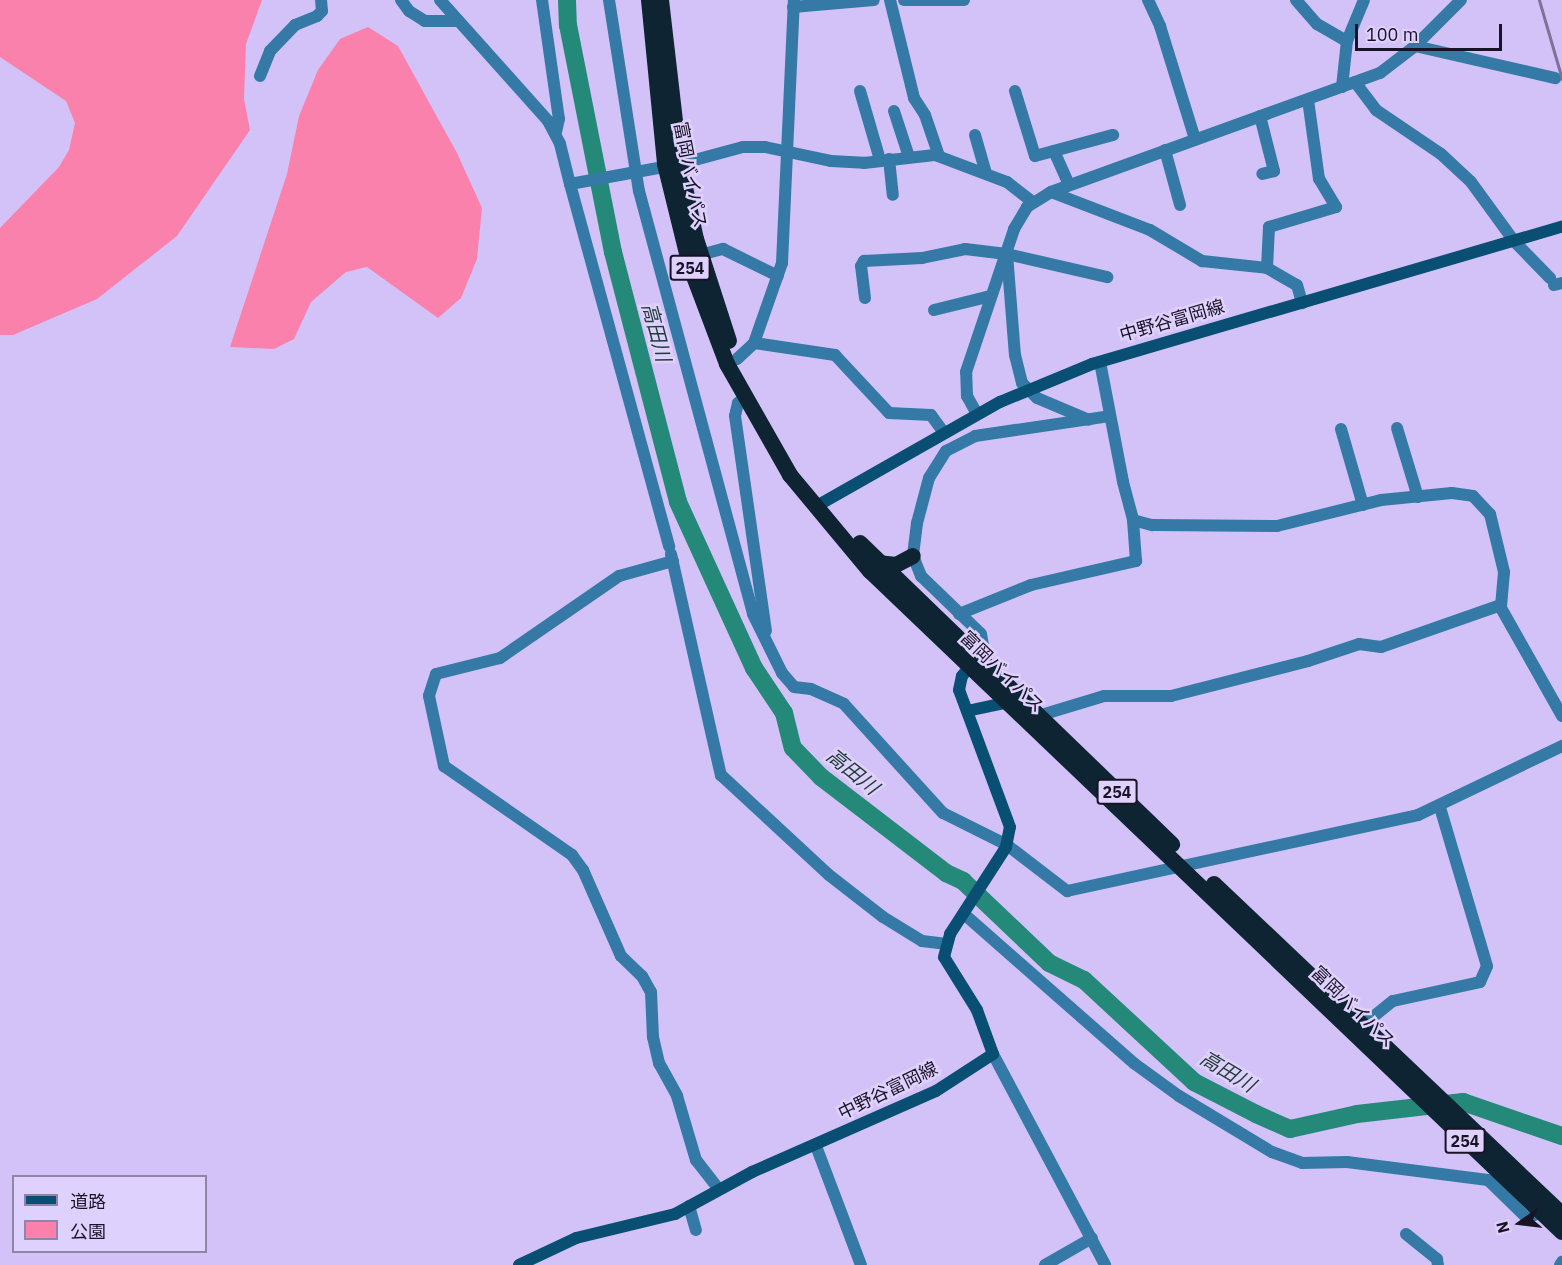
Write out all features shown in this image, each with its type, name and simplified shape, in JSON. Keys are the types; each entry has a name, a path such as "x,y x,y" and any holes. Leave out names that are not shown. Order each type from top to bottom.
{"highway":[{"name":"富岡バイパス","path":"649,0 672,164 698,291 744,399 819,504 870,571 1038,716 1395,1074 1541,1206 1562,1214"},
{"name":"富岡バイパス","path":"661,0 672,164 700,255 737,359 776,434 819,504 974,662 1005,703 1418,1077 1541,1206 1562,1232"},
{"path":"878,563 896,565 914,556"}],"main road":[{"name":"中野谷富岡線","path":"819,504 977,414 1026,390 1100,362 1562,227"},
{"path":"974,662 960,684 967,711 1007,813 1010,827 1007,846 945,944 944,957 976,1010 993,1054"},
{"path":"967,711 1005,703"},
{"name":"中野谷富岡線","path":"519,1265 576,1238 656,1220 689,1206 719,1189 936,1091 993,1054"}],"street":[{"path":"260,76 270,51 295,25 317,16 322,11 321,0"},
{"path":"401,0 409,11 425,21 457,21"},
{"path":"440,0 555,132 573,184 673,561 721,775 829,875 890,923 922,941 945,944"},
{"path":"542,0 559,119 555,132"},
{"path":"609,0 636,170 724,512 753,614 768,646 794,687 811,689 844,704 943,813 1007,846 1067,891 1379,826 1440,807 1562,746"},
{"path":"737,359 754,343 782,263 794,3 874,0"},
{"path":"890,0 914,98 925,115 939,156"},
{"path":"904,0 964,0"},
{"path":"1148,0 1160,26 1195,139"},
{"path":"1296,0 1317,24 1347,41"},
{"path":"1342,87 1347,41 1364,0"},
{"path":"977,414 967,396 966,372 1019,217 1033,202 1069,185 1308,100 1394,65 1461,0"},
{"path":"1415,46 1555,78"},
{"path":"1355,82 1376,110 1441,154 1471,182 1514,241 1555,282"},
{"path":"860,91 885,159 892,195"},
{"path":"1015,91 1035,156 1113,135"},
{"path":"1267,268 1269,227 1336,207 1319,179 1308,100"},
{"path":"894,111 909,157"},
{"path":"1260,116 1274,171 1262,174"},
{"path":"975,135 986,173"},
{"path":"573,184 743,147 787,151 831,161 939,156 1007,182 1033,202"},
{"path":"1165,150 1180,205"},
{"path":"1054,151 1069,185"},
{"path":"1051,192 1150,230 1202,261 1267,268 1297,285 1302,303"},
{"path":"700,255 723,249 778,276"},
{"path":"865,298 864,261 922,258 964,249 1007,254 1107,277"},
{"path":"1007,254 1016,366 1026,390 1089,420"},
{"path":"934,310 992,296"},
{"path":"754,343 835,355 889,413 931,415 944,433"},
{"path":"960,614 1031,585 1136,561 1133,520 1123,482 1100,362"},
{"path":"744,399 738,403 735,416 768,646"},
{"path":"974,662 984,645 981,634 921,576 914,556 916,523 929,478 939,457 968,438 1110,416"},
{"path":"1397,428 1418,497"},
{"path":"1341,429 1363,505"},
{"path":"1133,520 1152,525 1277,526 1363,505 1452,494 1473,496 1490,514 1504,572 1501,605 1562,716"},
{"path":"673,561 619,576 500,658 436,674 429,696 444,766 572,855 583,870 621,956 642,976 651,992 653,1037 659,1063 677,1096 696,1160 719,1189"},
{"path":"1038,716 1104,696 1170,696 1359,644 1381,647 1501,605"},
{"path":"1363,1025 1393,1001 1480,982 1487,966 1440,807"},
{"path":"965,912 1135,1064 1179,1096 1272,1152 1302,1163 1347,1162 1488,1180 1527,1218 1541,1206"},
{"path":"993,1054 1092,1238 1104,1265"},
{"path":"816,1146 861,1265"},
{"path":"689,1206 696,1230"},
{"path":"1406,1234 1437,1259 1438,1265"},
{"path":"1045,1265 1092,1238"}],"green space":[{"path":"0,0 262,0 246,44 244,99 250,130 177,236 97,299 13,335 0,335 0,228 59,167 69,150 75,123 66,101 0,57"},
{"path":"368,27 398,46 457,153 482,208 477,259 461,298 438,318 367,267 346,272 311,302 294,339 274,349 230,347 287,174 299,116 318,70 340,39"}],"waterway":[{"name":"高田川","path":"567,0 568,25 613,252 678,502 754,668 784,713 793,748 821,777 946,873 963,881 1049,963 1084,980 1194,1082 1256,1114 1290,1129 1357,1114 1463,1102 1562,1136"}],"railway":[{"path":"1539,0 1562,79"}]}
